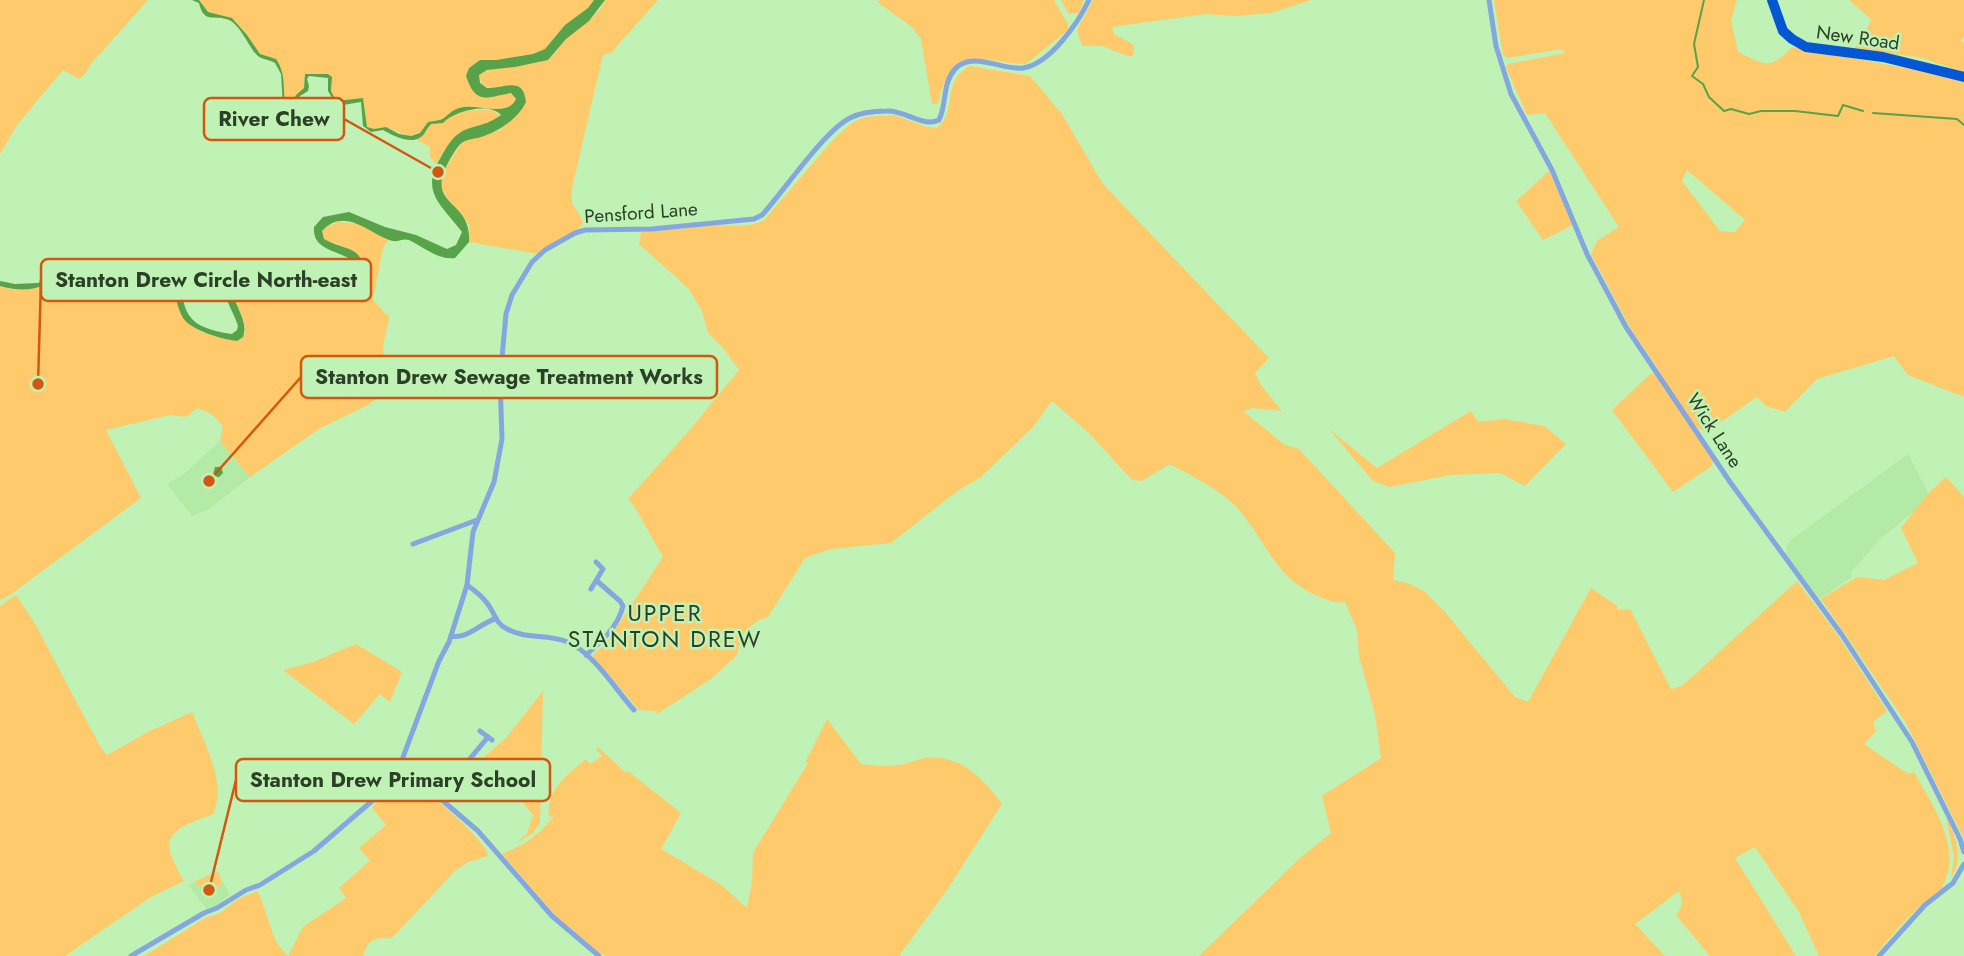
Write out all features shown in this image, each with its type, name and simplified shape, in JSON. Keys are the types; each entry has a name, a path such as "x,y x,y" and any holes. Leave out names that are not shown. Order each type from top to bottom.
{"highway":[{"name":"New Road","path":"1772,0 1783,30 1806,47 1883,57 1964,77"}],"street":[{"name":"Pensford Lane","path":"131,956 246,890 260,885 314,851 372,801 399,768 451,636 467,585 473,532 494,482 502,439 500,379 506,314 521,277 532,262 545,250 575,233 586,230 652,229 754,219 762,215 842,123 865,113 886,111 902,113 928,122 939,120 947,84 955,70 969,62 1019,68 1035,63 1072,31 1089,0"},
{"name":"Wick Lane","path":"1489,0 1500,63 1511,94 1552,170 1587,254 1626,327 1730,482 1842,635 1912,742 1964,852"},
{"path":"413,544 477,520"},
{"path":"591,589 603,569 596,562"},
{"path":"586,654 602,642 622,611 620,601 597,581"},
{"path":"467,585 486,601 495,619 506,628 517,633 566,641 586,654 634,710"},
{"path":"451,636 455,638 465,635 495,619"},
{"path":"439,796 490,739 480,731"},
{"path":"399,768 414,776 478,831 552,916 599,956"},
{"path":"1879,956 1925,905 1953,883 1964,864"}],"shaded area":[{"path":"0,0 148,0 79,79 63,70 17,125 0,154"},
{"path":"192,0 199,0 208,12 232,18 260,54 276,59 283,76 286,106 291,105 296,95 304,88 305,74 328,74 332,77 331,91 336,101 363,98 367,127 386,127 399,134 411,136 420,133 428,122 443,119 460,108 507,108 516,99 511,93 478,96 466,76 469,68 480,60 533,54 545,49 565,25 588,8 594,0 605,0 589,21 566,39 548,60 487,70 479,75 480,83 487,88 517,86 524,94 526,102 518,114 501,128 462,142 446,168 442,182 443,192 468,227 469,242 455,258 436,255 409,240 393,241 349,221 331,224 322,231 324,239 359,255 361,270 358,281 338,286 305,281 237,286 233,290 243,319 244,331 243,337 237,341 208,334 187,323 170,280 159,270 150,267 138,267 107,283 68,277 30,289 0,286 0,281 15,284 38,283 63,272 109,277 133,264 148,261 163,268 178,283 186,310 192,319 210,330 232,334 238,326 227,300 225,287 232,274 274,279 304,273 341,278 351,273 354,265 352,260 321,245 314,235 314,227 323,217 349,212 385,227 416,235 447,249 456,245 462,232 436,197 432,180 435,169 447,146 458,134 501,115 488,109 463,112 443,123 431,124 420,138 404,139 383,130 371,132 363,126 361,102 337,106 328,91 328,78 309,76 308,91 300,96 293,108 286,110 283,107 281,74 275,63 258,56 233,23 224,18 207,16 199,3"},
{"path":"199,0 594,0 588,8 565,25 545,49 533,54 480,60 469,68 466,76 478,95 489,97 511,93 516,99 507,108 460,108 443,119 428,122 420,133 408,136 386,127 367,127 363,98 336,101 331,91 332,77 328,74 305,74 304,88 296,95 291,105 286,106 283,76 276,60 260,54 232,18 208,12"},
{"path":"605,0 658,0 611,53 603,55 572,188 572,203 583,221 582,226 538,254 469,242 469,225 441,187 444,170 461,144 469,138 500,130 526,102 524,93 515,85 489,87 482,85 479,75 492,69 547,59 566,38 593,17"},
{"path":"1054,0 1069,29 1026,64 981,59 960,63 944,83 938,103 932,104 921,39 912,27 877,2"},
{"path":"1061,0 1084,0 1079,13 1069,14"},
{"path":"1093,0 1311,0 1271,13 1236,16 1205,14 1112,27 1114,34 1134,45 1134,54 1130,57 1102,46 1082,46 1077,30"},
{"path":"1494,0 1737,0 1731,20 1738,52 1761,62 1772,63 1792,47 1906,68 1964,82 1964,397 1908,375 1894,356 1817,379 1785,412 1766,406 1757,397 1706,432 1692,425 1713,461 1712,466 1673,492 1612,410 1651,373 1655,375 1659,370 1631,329 1591,254 1597,241 1619,227 1545,113 1527,115 1506,67 1508,64 1565,53 1562,49 1508,58 1503,55","holes":["1687,170 1745,220 1735,232 1720,231 1682,181"]},
{"path":"1849,0 1964,0 1964,36 1961,41 1964,43 1964,72 1922,58 1855,48 1872,20"},
{"path":"969,66 1030,76 1062,114 1103,184 1269,358 1255,373 1282,411 1252,408 1244,412 1285,445 1299,449 1395,553 1393,580 1424,591 1445,612 1515,697 1528,702 1591,588 1617,606 1617,610 1630,609 1671,689 1682,686 1797,581 1839,637 1887,711 1873,722 1876,731 1864,744 1908,774 1914,772 1937,812 1948,842 1949,858 1948,872 1940,890 1912,914 1874,956 1819,956 1799,912 1755,847 1735,858 1796,956 1710,956 1676,915 1682,903 1679,891 1635,924 1665,956 1199,956 1299,859 1331,833 1322,796 1381,758 1375,714 1359,656 1357,630 1345,602 1320,597 1289,578 1230,501 1170,464 1142,481 1132,480 1089,433 1052,401 1033,427 981,477 956,492 891,543 831,549 805,558 768,617 757,621 745,631 736,656 711,679 657,714 656,711 639,710 592,655 605,645 663,557 628,499 739,370 708,333 702,311 689,289 639,244 641,232 744,225 764,220 833,140 853,122 865,117 894,115 937,128 947,113 954,81"},
{"path":"491,110 501,115 456,136 436,164 430,157 430,147 416,139 424,134 431,124 443,123 453,114"},
{"path":"1549,171 1573,225 1543,240 1516,201"},
{"path":"338,222 359,224 389,239 383,248 373,299 386,315 388,313 389,319 383,346 387,389 370,404 319,429 250,477 220,441 223,427 220,423 212,415 197,408 186,417 170,415 106,430 141,498 0,600 0,286 27,289 67,277 109,282 146,266 164,273 171,281 187,320 195,328 212,335 245,334 244,322 233,290 237,286 305,281 346,285 361,264 338,244 322,237 322,229"},
{"path":"1471,411 1478,422 1505,419 1544,426 1566,444 1525,486 1500,473 1451,475 1390,487 1373,481 1329,429 1377,468"},
{"path":"220,441 250,477 209,509 192,516 167,484 183,475"},
{"path":"1908,454 1931,498 1882,537 1851,572 1852,577 1819,599 1786,554 1787,546 1791,540"},
{"path":"215,467 221,467 223,473 219,477 214,476 213,483 207,485 204,477 213,475"},
{"path":"1946,477 1964,497 1964,839 1905,721 1821,599 1857,577 1884,580 1918,563 1901,528 1927,495"},
{"path":"16,595 34,622 107,755 192,712 212,763 218,789 213,814 177,831 169,845 184,881 151,897 65,956 0,956 0,606"},
{"path":"356,644 402,672 390,702 380,694 354,724 283,670 313,662"},
{"path":"543,691 540,823 533,833 515,844 527,834 533,815 521,800 479,761 506,738"},
{"path":"827,719 861,764 888,766 926,758 950,760 979,777 1002,804 947,890 899,956 606,956 555,915 502,854 531,839 548,823 554,816 549,817 554,791 565,777 586,759 590,764 602,756 596,749 598,747 626,773 628,771 681,813 661,849 720,884 747,908 752,883 753,853 808,763 806,761"},
{"path":"402,777 411,779 442,805 478,838 485,848 488,856 468,862 456,870 392,938 373,940 363,956 288,956 303,927 346,898 339,888 370,861 359,848 386,825 372,808 394,782"},
{"path":"1946,817 1953,832 1958,856 1951,878 1954,856"},
{"path":"217,871 230,895 216,906 207,909 188,885"},
{"path":"219,872 222,885 205,894 195,881"},
{"path":"257,891 273,933 288,956 144,956 205,918 220,913 238,899"}],"waterway":[{"path":"1704,0 1694,44 1698,67 1692,76 1703,84 1709,97 1724,111 1731,109 1749,114 1761,111 1795,111 1838,116 1843,105 1863,111"},
{"path":"1873,113 1957,119 1964,125"}],"place":[{"name":"River Chew","path":"438,172"},
{"name":"Stanton Drew Circle North-east","path":"38,384"},
{"name":"Stanton Drew Sewage Treatment Works","path":"209,481"},
{"name":"Stanton Drew Primary School","path":"209,890"}],"district":[{"name":"UPPER STANTON DREW","path":"665,626"}]}
